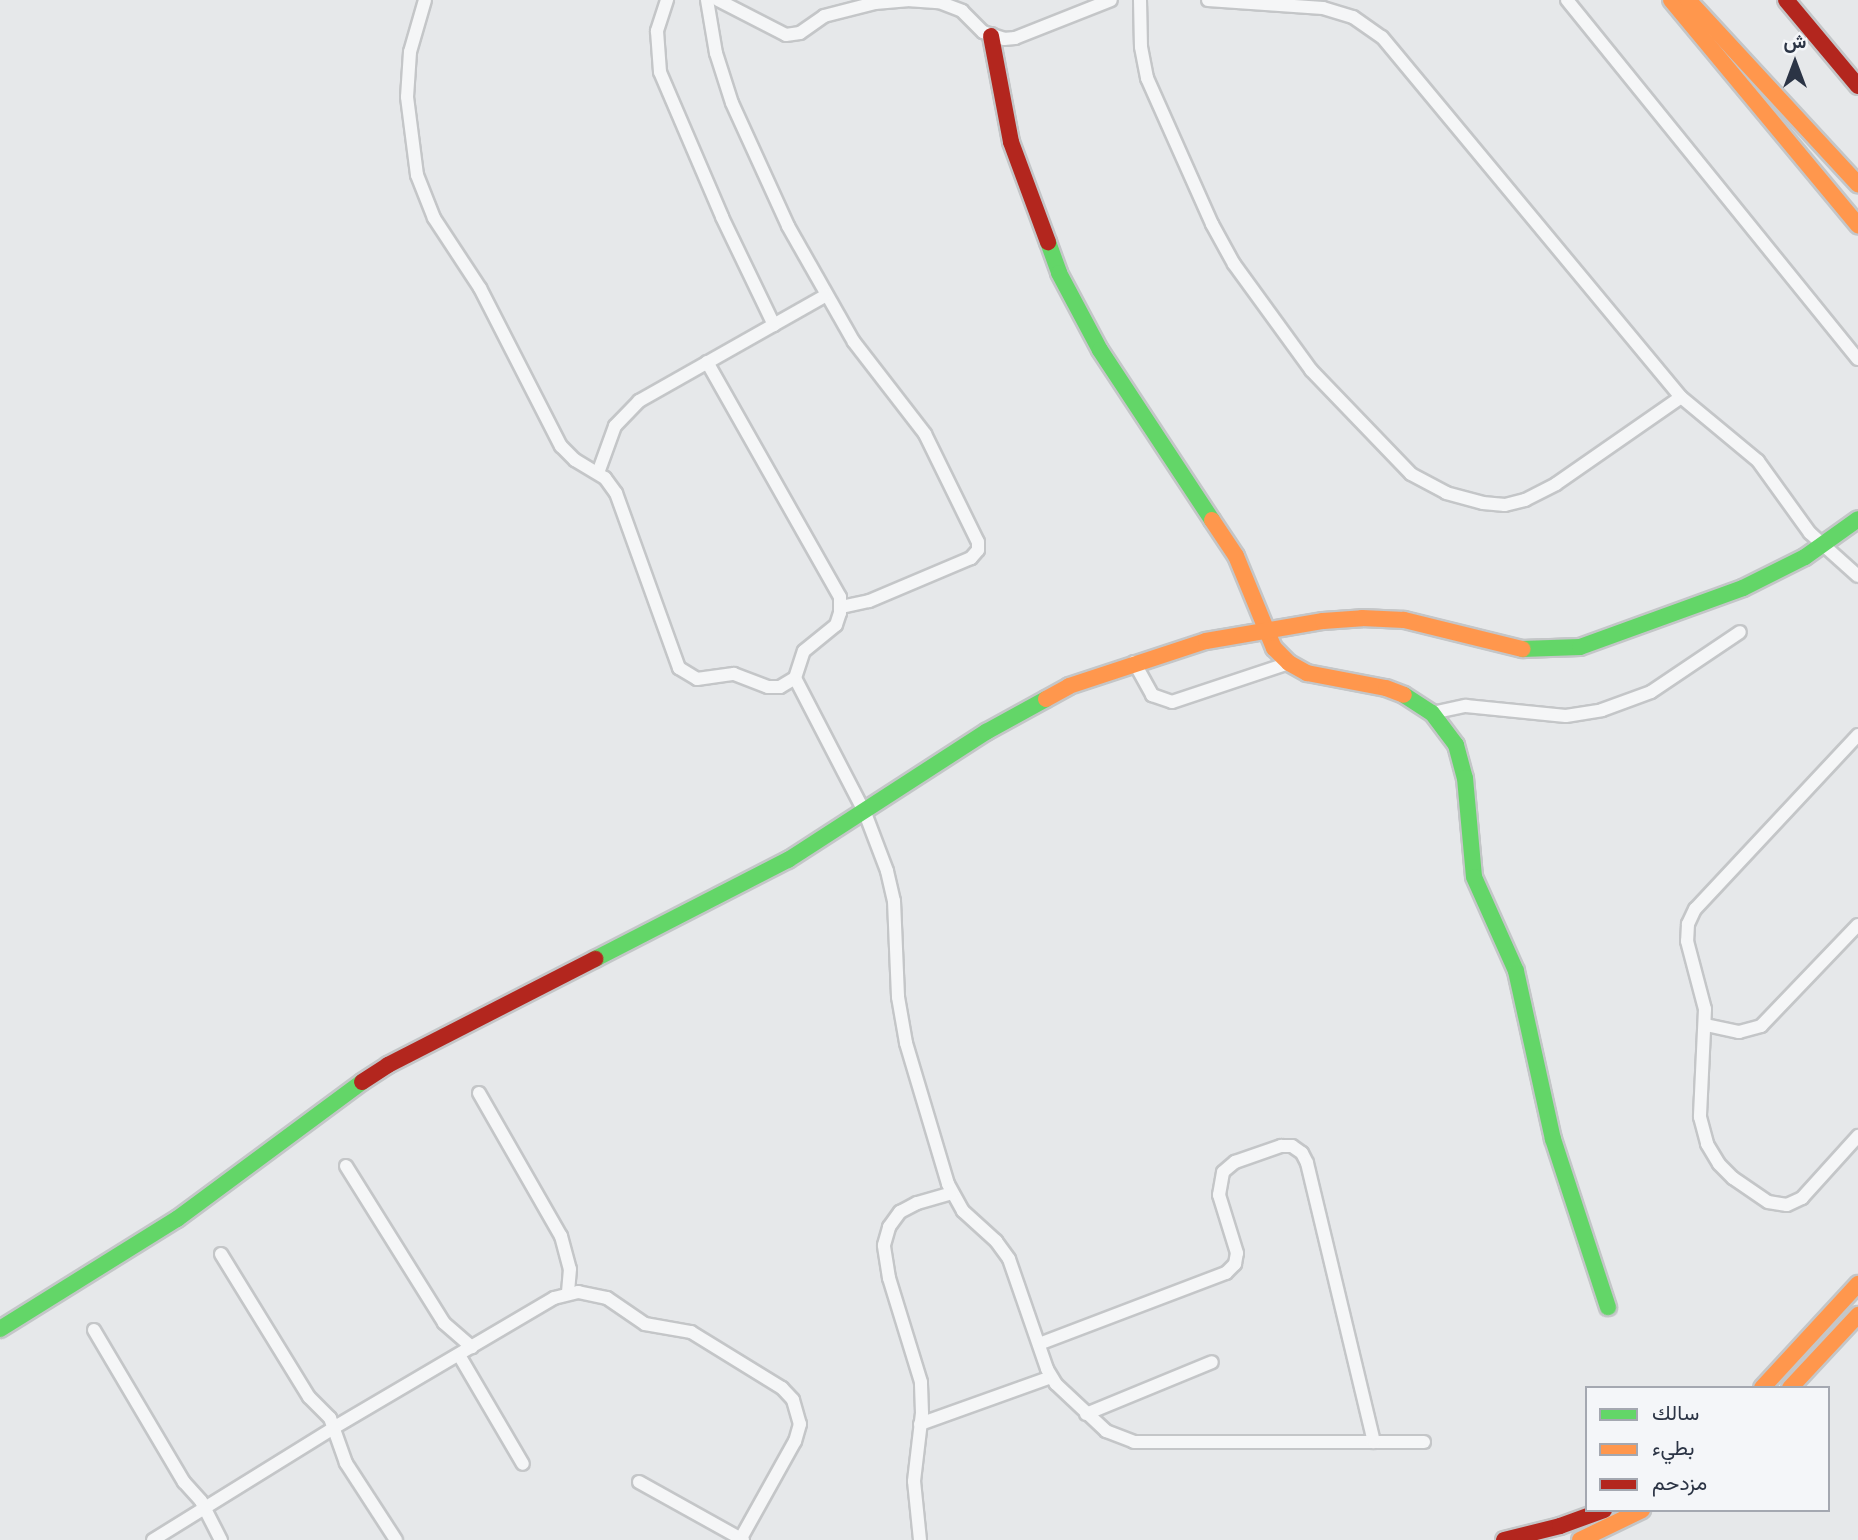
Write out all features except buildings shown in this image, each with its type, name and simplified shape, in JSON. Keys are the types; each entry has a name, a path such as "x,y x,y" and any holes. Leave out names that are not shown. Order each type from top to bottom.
{"street":[{"path":"425,0 410,52 407,97 421,190 434,218 481,288 561,446 575,460 597,473 610,485 620,502 676,663 682,672 697,679 724,674 743,675 774,688 786,685 795,678 802,655 832,629 841,607 836,588 707,362"},
{"path":"667,0 657,30 660,72 717,207 774,325"},
{"path":"707,0 716,53 732,103 782,214 867,362 925,434 979,546 971,558 869,601 841,607"},
{"path":"718,0 786,35 800,33 824,16 875,3 907,0 939,2 962,10 991,36 1015,38 1111,0"},
{"path":"1140,0 1141,47 1147,78 1212,223 1234,264 1311,370 1420,481 1446,493 1483,503 1505,505 1525,500 1556,484 1681,397"},
{"path":"1208,0 1323,8 1353,17 1374,30 1681,397 1758,461 1799,520 1822,545 1858,576"},
{"path":"1567,0 1858,359"},
{"path":"1671,0 1858,225"},
{"path":"1688,0 1858,184"},
{"path":"1786,0 1858,86"},
{"path":"991,36 1011,142 1059,273 1100,350 1236,556 1274,648 1289,663 1317,676 1398,692 1432,713 1450,733 1461,757 1474,877 1516,971 1550,1126 1608,1307"},
{"path":"597,473 609,436 623,416 647,396 827,295"},
{"path":"0,1329 188,1212 331,1102 388,1065 788,860 865,813 986,732 1041,700 1133,663 1206,641 1323,621 1383,618 1440,627 1509,648 1563,650 1596,643 1743,588 1822,545 1858,519"},
{"path":"1432,713 1466,706 1566,716 1602,710 1651,692 1740,632"},
{"path":"1133,663 1152,695 1172,702 1289,663"},
{"path":"795,678 877,838 894,901 898,997 906,1043 952,1193 963,1211 996,1241 1009,1259 1051,1377 1106,1432 1134,1442 1424,1442"},
{"path":"1858,735 1691,916 1688,949 1702,991 1706,1025 1699,1086 1700,1117 1713,1155 1733,1178 1773,1205 1793,1204 1858,1136"},
{"path":"1706,1025 1740,1032 1761,1026 1858,925"},
{"path":"479,1093 561,1236 569,1258 568,1293"},
{"path":"1039,1344 1226,1273 1235,1264 1237,1248 1219,1195 1219,1179 1235,1162 1281,1146 1293,1146 1306,1157 1374,1442"},
{"path":"346,1166 444,1323 472,1347"},
{"path":"927,1540 920,1534 914,1481 922,1398 918,1366 889,1278 886,1236 894,1219 908,1207 952,1193"},
{"path":"222,1254 309,1397 326,1413 335,1427 340,1452 396,1540"},
{"path":"1764,1386 1858,1284"},
{"path":"153,1540 335,1427 554,1298 568,1293 598,1294 645,1324 691,1332 782,1388 793,1400 799,1416 795,1441 741,1539 639,1482"},
{"path":"1792,1386 1858,1315"},
{"path":"94,1330 184,1482 205,1507 221,1540"},
{"path":"459,1354 523,1464"},
{"path":"1086,1414 1212,1362"},
{"path":"920,1424 1051,1377"},
{"path":"1504,1540 1560,1526 1598,1512"},
{"path":"1580,1540 1639,1512"}],"traffic: fast":[{"path":"1048,242 1059,273 1100,350 1212,520"},
{"path":"1522,649 1580,647 1743,588 1805,557 1858,519"},
{"path":"1404,695 1432,713 1456,745 1465,778 1474,877 1516,971 1553,1139 1608,1307"},
{"path":"595,959 788,860 986,732 1046,699"},
{"path":"0,1329 177,1219 362,1082"}],"traffic: slow":[{"path":"1671,0 1858,225"},
{"path":"1688,0 1858,184"},
{"path":"1212,520 1236,556 1274,648 1289,663 1307,673 1386,688 1404,695"},
{"path":"1046,699 1069,686 1206,641 1323,621 1362,618 1404,620 1522,649"},
{"path":"1764,1386 1858,1284"},
{"path":"1792,1386 1858,1315"},
{"path":"1580,1540 1638,1512"}],"traffic: jam":[{"path":"1786,0 1858,86"},
{"path":"991,36 1011,142 1048,242"},
{"path":"362,1082 388,1065 595,959"},
{"path":"1504,1540 1560,1526 1598,1512"}]}
